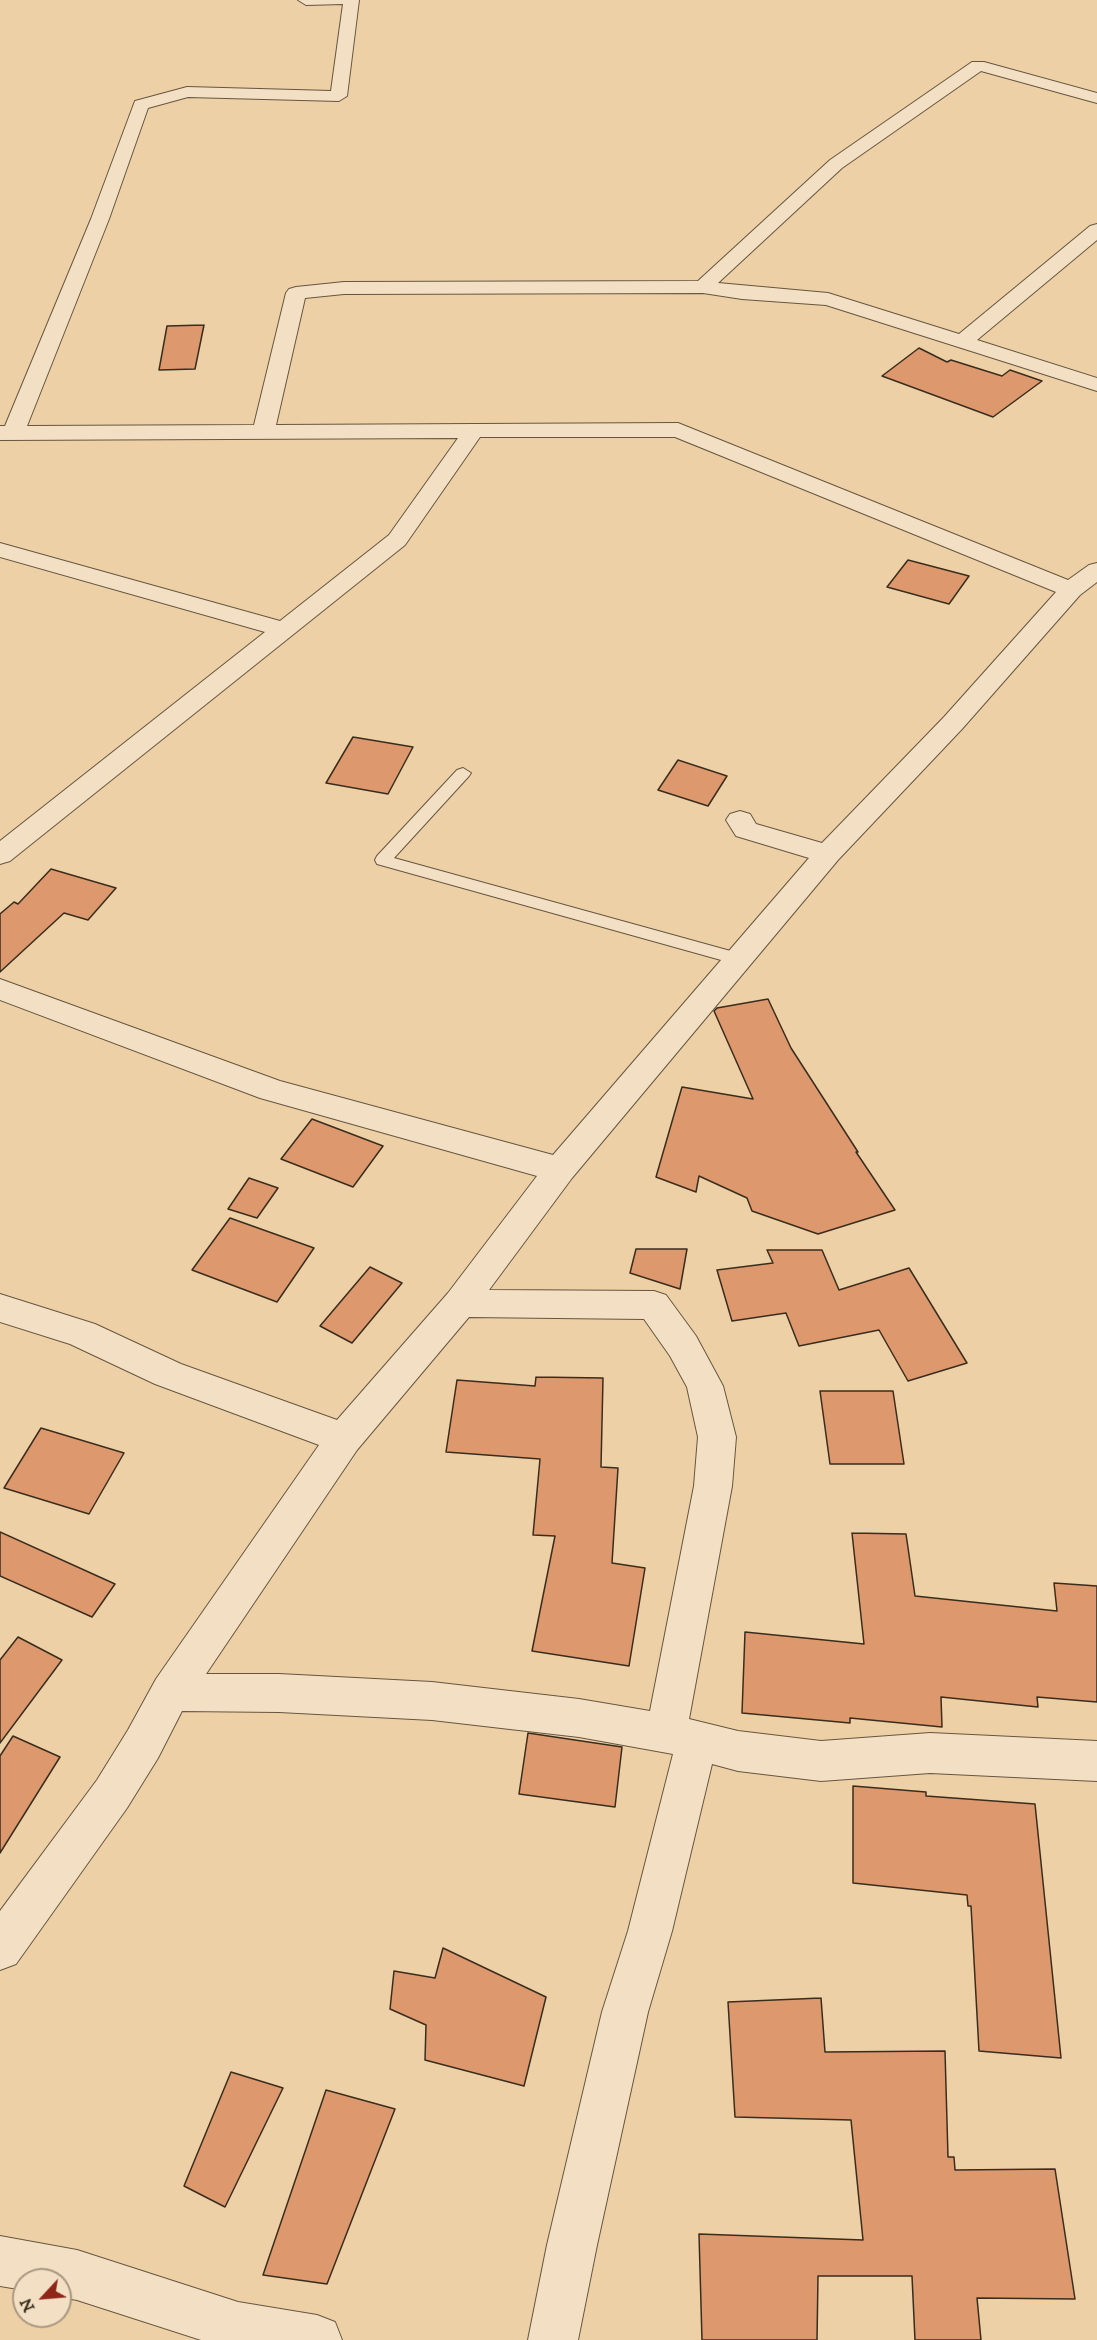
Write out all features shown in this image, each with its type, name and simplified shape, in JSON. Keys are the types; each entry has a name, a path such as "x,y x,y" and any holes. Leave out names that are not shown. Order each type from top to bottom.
{"street":[{"path":"306,0 341,0"},
{"path":"0,1948 112,1794 170,1692 344,1439 460,1303 560,1169 828,855 1084,580 678,430 7,433 100,219 141,105 187,92 339,96 351,0"},
{"path":"703,287 836,164 978,65 1097,98"},
{"path":"962,342 1097,230"},
{"path":"262,432 296,293 344,288 703,287 742,293 828,299 1097,385"},
{"path":"0,855 397,540 474,431"},
{"path":"0,550 285,630"},
{"path":"740,820 746,830 828,855"},
{"path":"0,989 271,1090 560,1169"},
{"path":"460,1303 654,1305 683,1346 705,1386 717,1437 682,1737 651,1931 625,2012 553,2340"},
{"path":"0,1308 82,1334 168,1374 260,1406 344,1439"},
{"path":"170,1692 279,1693 432,1701 579,1718 738,1750 821,1761 930,1753 1097,1761"},
{"path":"0,2260 77,2276 238,2327 317,2340"}],"lane":[{"path":"463,773 383,860 739,959"}],"building":[{"path":"204,325 195,369 159,370 167,326"},
{"path":"919,348 947,362 951,360 1002,376 1010,370 1042,381 993,417 882,376"},
{"path":"908,560 969,576 949,604 887,587"},
{"path":"353,737 413,747 388,794 326,783"},
{"path":"678,760 727,776 708,806 658,790"},
{"path":"51,869 116,888 88,920 64,913 0,972 0,914 14,902 18,904"},
{"path":"768,999 791,1048 895,1210 818,1234 752,1211 747,1198 699,1176 696,1192 656,1177 682,1087 753,1099 714,1011 717,1008"},
{"path":"312,1119 383,1146 353,1187 281,1159"},
{"path":"249,1178 278,1188 257,1218 228,1209"},
{"path":"230,1218 314,1248 277,1302 192,1270"},
{"path":"636,1249 687,1249 680,1289 630,1273"},
{"path":"767,1250 822,1250 839,1290 909,1268 967,1363 908,1381 879,1330 799,1346 786,1313 732,1321 717,1270 773,1263"},
{"path":"370,1267 402,1283 352,1343 320,1326"},
{"path":"536,1377 603,1378 601,1467 618,1468 612,1563 645,1568 629,1666 532,1651 555,1536 533,1535 540,1459 446,1452 457,1380 535,1386"},
{"path":"820,1391 893,1391 904,1464 830,1464"},
{"path":"41,1428 124,1453 89,1514 4,1488"},
{"path":"0,1532 115,1584 92,1617 0,1576"},
{"path":"852,1533 906,1534 915,1596 1057,1611 1054,1583 1097,1586 1097,1702 1037,1697 1038,1707 941,1697 942,1727 850,1718 850,1723 742,1713 745,1632 864,1644"},
{"path":"18,1637 62,1660 0,1743 0,1660"},
{"path":"528,1733 622,1747 615,1807 519,1794"},
{"path":"13,1736 60,1757 0,1853 0,1756"},
{"path":"853,1786 926,1792 926,1796 1035,1804 1061,2058 979,2051 971,1906 968,1906 967,1895 853,1883"},
{"path":"443,1948 546,1997 524,2086 425,2060 426,2025 390,2009 394,1971 435,1978"},
{"path":"821,1998 825,2052 945,2051 948,2157 954,2157 955,2170 1055,2169 1075,2299 977,2298 981,2340 915,2340 912,2276 818,2276 817,2340 702,2340 699,2234 863,2240 851,2120 735,2117 728,2002"},
{"path":"231,2072 283,2088 225,2207 184,2186"},
{"path":"326,2090 395,2109 327,2284 263,2275"}]}
